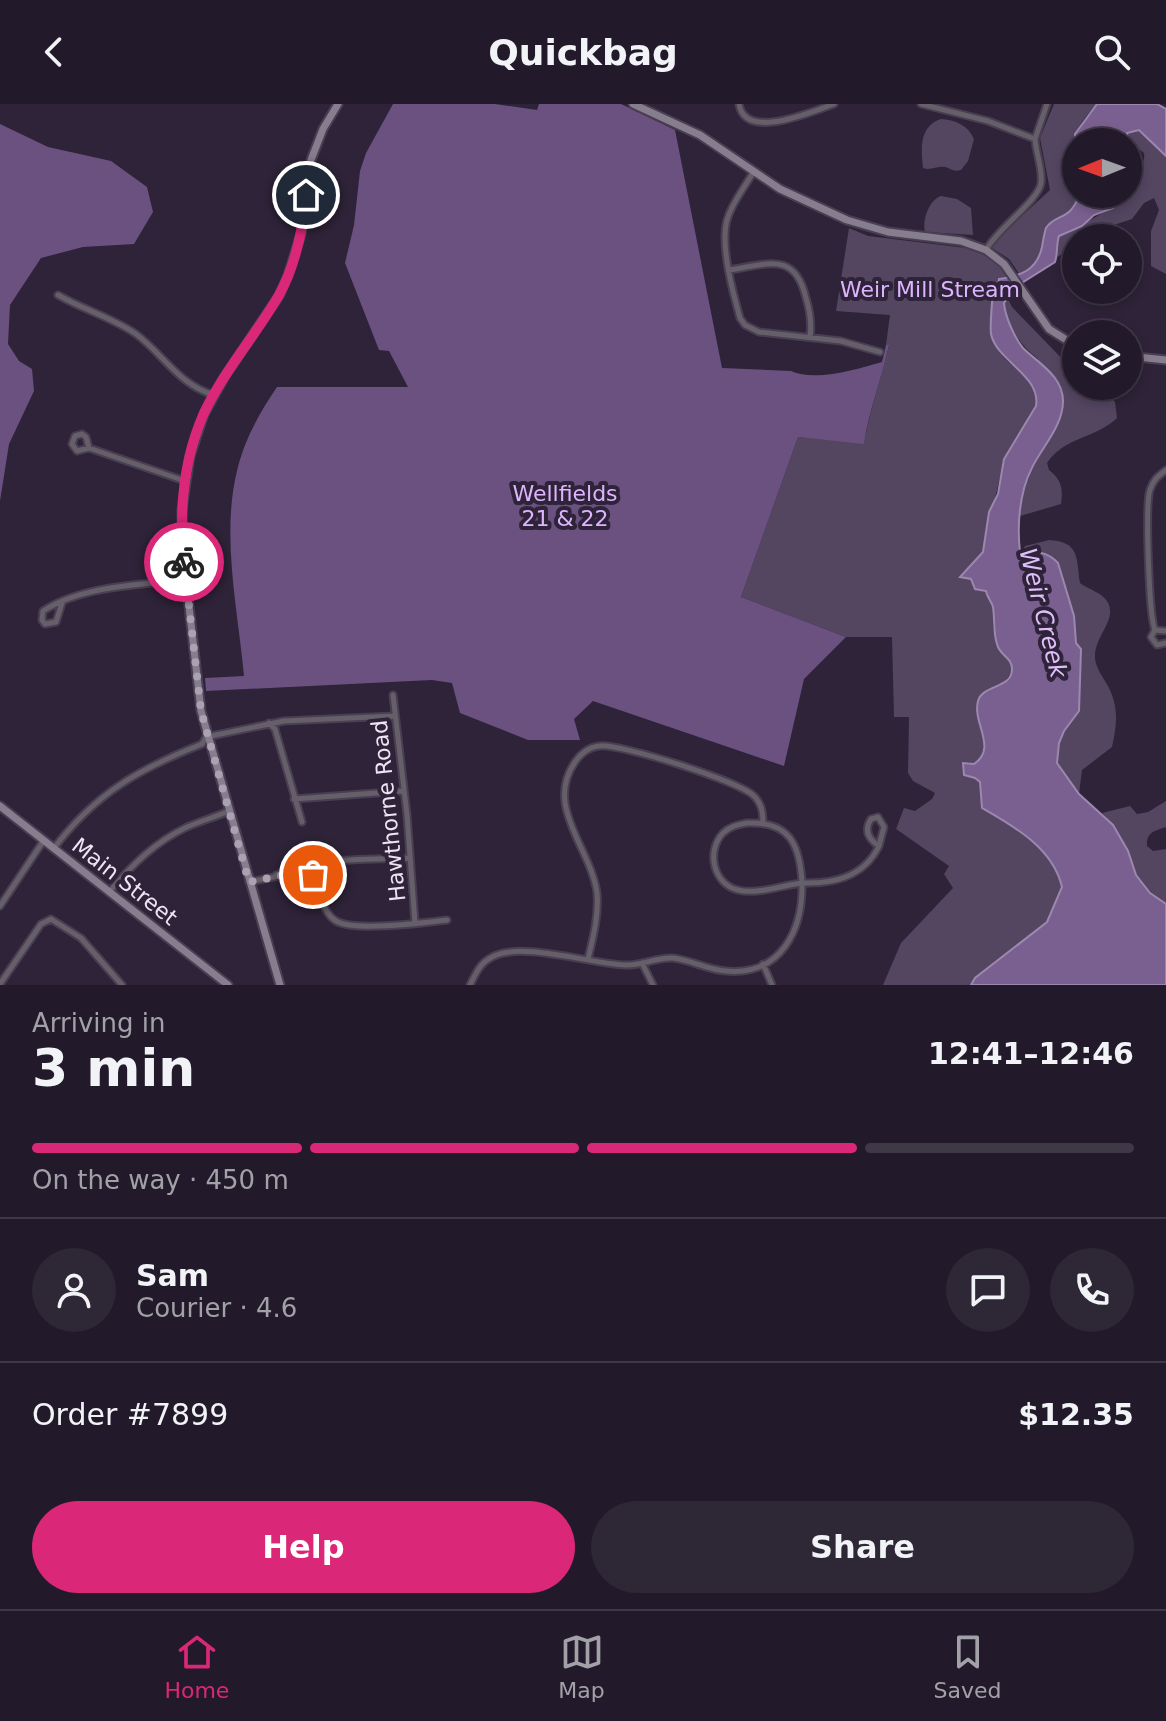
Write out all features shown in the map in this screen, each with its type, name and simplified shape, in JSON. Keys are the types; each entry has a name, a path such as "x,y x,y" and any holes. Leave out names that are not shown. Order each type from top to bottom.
{"main road":[{"path":"280,985 206,737 197,689 186,580 182,528 185,481 195,439 214,395 279,296 288,276 301,234 313,154 338,104"},
{"path":"633,104 700,135 788,193 859,225 888,232 961,241 986,250 1012,274 1049,329 1062,337"},
{"path":"1142,357 1166,360"},
{"name":"Main Street","path":"0,806 224,982"}],"street":[{"path":"739,104 745,118 770,123 834,104"},
{"path":"921,104 988,121 1035,139"},
{"path":"986,250 998,232 1039,190 1041,175 1035,139 1047,104"},
{"path":"754,171 727,220 725,239 737,308 745,325 759,332 855,344 880,352"},
{"path":"729,270 766,264 793,269 803,283 809,306 810,337"},
{"path":"58,295 131,331 180,379 214,395"},
{"path":"89,448 185,481"},
{"path":"1166,470 1155,479 1148,497 1151,611 1155,630 1151,637 1158,646 1166,643"},
{"path":"62,603 56,622 45,624 43,611 62,603 105,588 186,580"},
{"path":"1155,630 1161,628 1166,631"},
{"name":"Hawthorne Road","path":"393,695 415,923"},
{"path":"54,848 82,815 114,787 149,767 202,744 206,737 269,723 394,716"},
{"path":"269,723 275,729 302,822"},
{"path":"588,959 596,923 597,897 593,873 566,817 563,794 573,763 587,750 603,745 637,751 746,789 762,806 763,824"},
{"path":"294,799 403,791"},
{"path":"110,891 155,846 185,828 229,811"},
{"path":"470,985 484,962 513,951 626,965 672,958 723,971 745,970 763,964 782,951 796,930 802,904 802,883 799,852 792,838 763,824 736,825 723,833 714,853 718,876 728,886 741,891 802,883 826,882 845,878 865,866 879,846 884,827 882,820 875,817 869,822 868,835 879,846"},
{"path":"0,906 44,840"},
{"path":"249,882 291,868 410,858"},
{"path":"313,865 313,875 333,920 356,925 447,920"},
{"path":"0,984 45,921 54,920 81,938 122,985"},
{"path":"642,963 653,985"},
{"path":"763,964 772,985"},
{"path":"213,985 224,982"}],"green space":[{"name":"Wellfields 21 & 22","path":"393,104 495,104 537,110 539,104 621,104 675,130 722,368 812,375 836,373 882,362 886,345 889,345 864,444 798,437 741,597 846,637 804,679 784,766 593,701 574,719 580,740 528,740 460,713 452,683 432,680 206,691 205,678 244,676 232,573 232,496 248,437 277,387 408,387 389,351 379,350 345,263 354,225 360,171 366,153"},
{"name":"Weir Mill Stream","path":"1054,104 1097,104 1078,128 1062,128 1062,208 1072,208 1031,270 1020,275 1009,259 989,246 1050,190 1040,138"},
{"path":"941,119 960,124 974,139 968,161 961,170 923,168 925,133"},
{"path":"0,124 48,147 111,161 147,187 153,212 134,244 83,247 41,258 10,305 8,344 19,361 32,369 34,391 9,444 0,501"},
{"path":"1142,133 1166,156 1166,274 1151,266 1151,231 1159,210 1154,198 1142,206"},
{"path":"941,196 957,199 971,208 973,235 925,232 927,211"},
{"path":"1109,208 1140,208 1132,219 1117,224 1082,224"},
{"path":"849,228 868,236 966,248 996,263 1008,278 1000,279 993,317 994,340 1036,395 1036,406 1004,459 983,552 961,577 971,579 975,588 986,591 993,604 997,645 1010,660 1011,667 1005,681 983,693 982,730 985,742 980,760 974,765 968,762 980,782 982,808 1031,840 1050,861 1062,887 1047,922 975,978 971,985 883,985 901,943 953,888 944,874 949,866 896,829 904,808 915,811 932,799 935,793 913,781 908,773 909,717 894,717 892,637 846,637 741,597 798,437 864,443 889,346 886,345 890,315 836,311"},
{"path":"1062,234 1062,254 1057,257 1055,248"},
{"path":"1013,293 1009,301 1012,307 1062,359 1062,400 1113,400 1117,418 1062,448 1047,463 1061,485 1061,504 1020,516 1027,483 1052,435 1038,359 1015,334 1004,302"},
{"path":"1049,540 1066,544 1075,552 1080,583 1104,597 1110,612 1095,658 1114,701 1114,739 1112,747 1082,770 1079,794 1057,763 1064,731 1079,711 1081,649 1076,643 1074,616 1052,557 1023,550 1025,546"},
{"path":"1166,801 1166,827 1150,835 1147,846 1153,851 1166,849 1166,904 1141,883 1117,834 1102,813 1130,806 1137,814 1148,812"}],"water":[{"path":"1097,104 1157,104 1166,109 1166,156 1142,133 1142,128 1079,128"},
{"name":"Weir Creek","path":"1113,208 1094,215 1084,224 1062,224 1055,262 1017,286 1004,303 1016,338 1054,377 1063,401 1056,428 1024,488 1019,521 1020,552 1040,553 1058,563 1074,616 1076,643 1081,649 1079,711 1064,731 1057,763 1079,794 1113,825 1128,851 1136,875 1150,893 1166,904 1166,985 971,985 975,978 1047,922 1062,887 1057,873 1041,850 1019,831 982,808 980,782 964,775 963,763 974,764 984,750 978,701 985,692 1007,680 1012,669 998,648 993,607 986,591 975,589 971,579 960,577 983,552 989,512 998,494 1004,459 1036,406 1032,386 1001,353 991,334 993,293 999,279 1021,274 1032,266 1040,255 1046,228 1070,210"}],"way so far":[{"path":"184,562 206,737 249,882 293,873 313,865 313,875"}],"route":[{"path":"184,562 183,492 195,439 214,395 279,296 301,234 306,195"}]}
